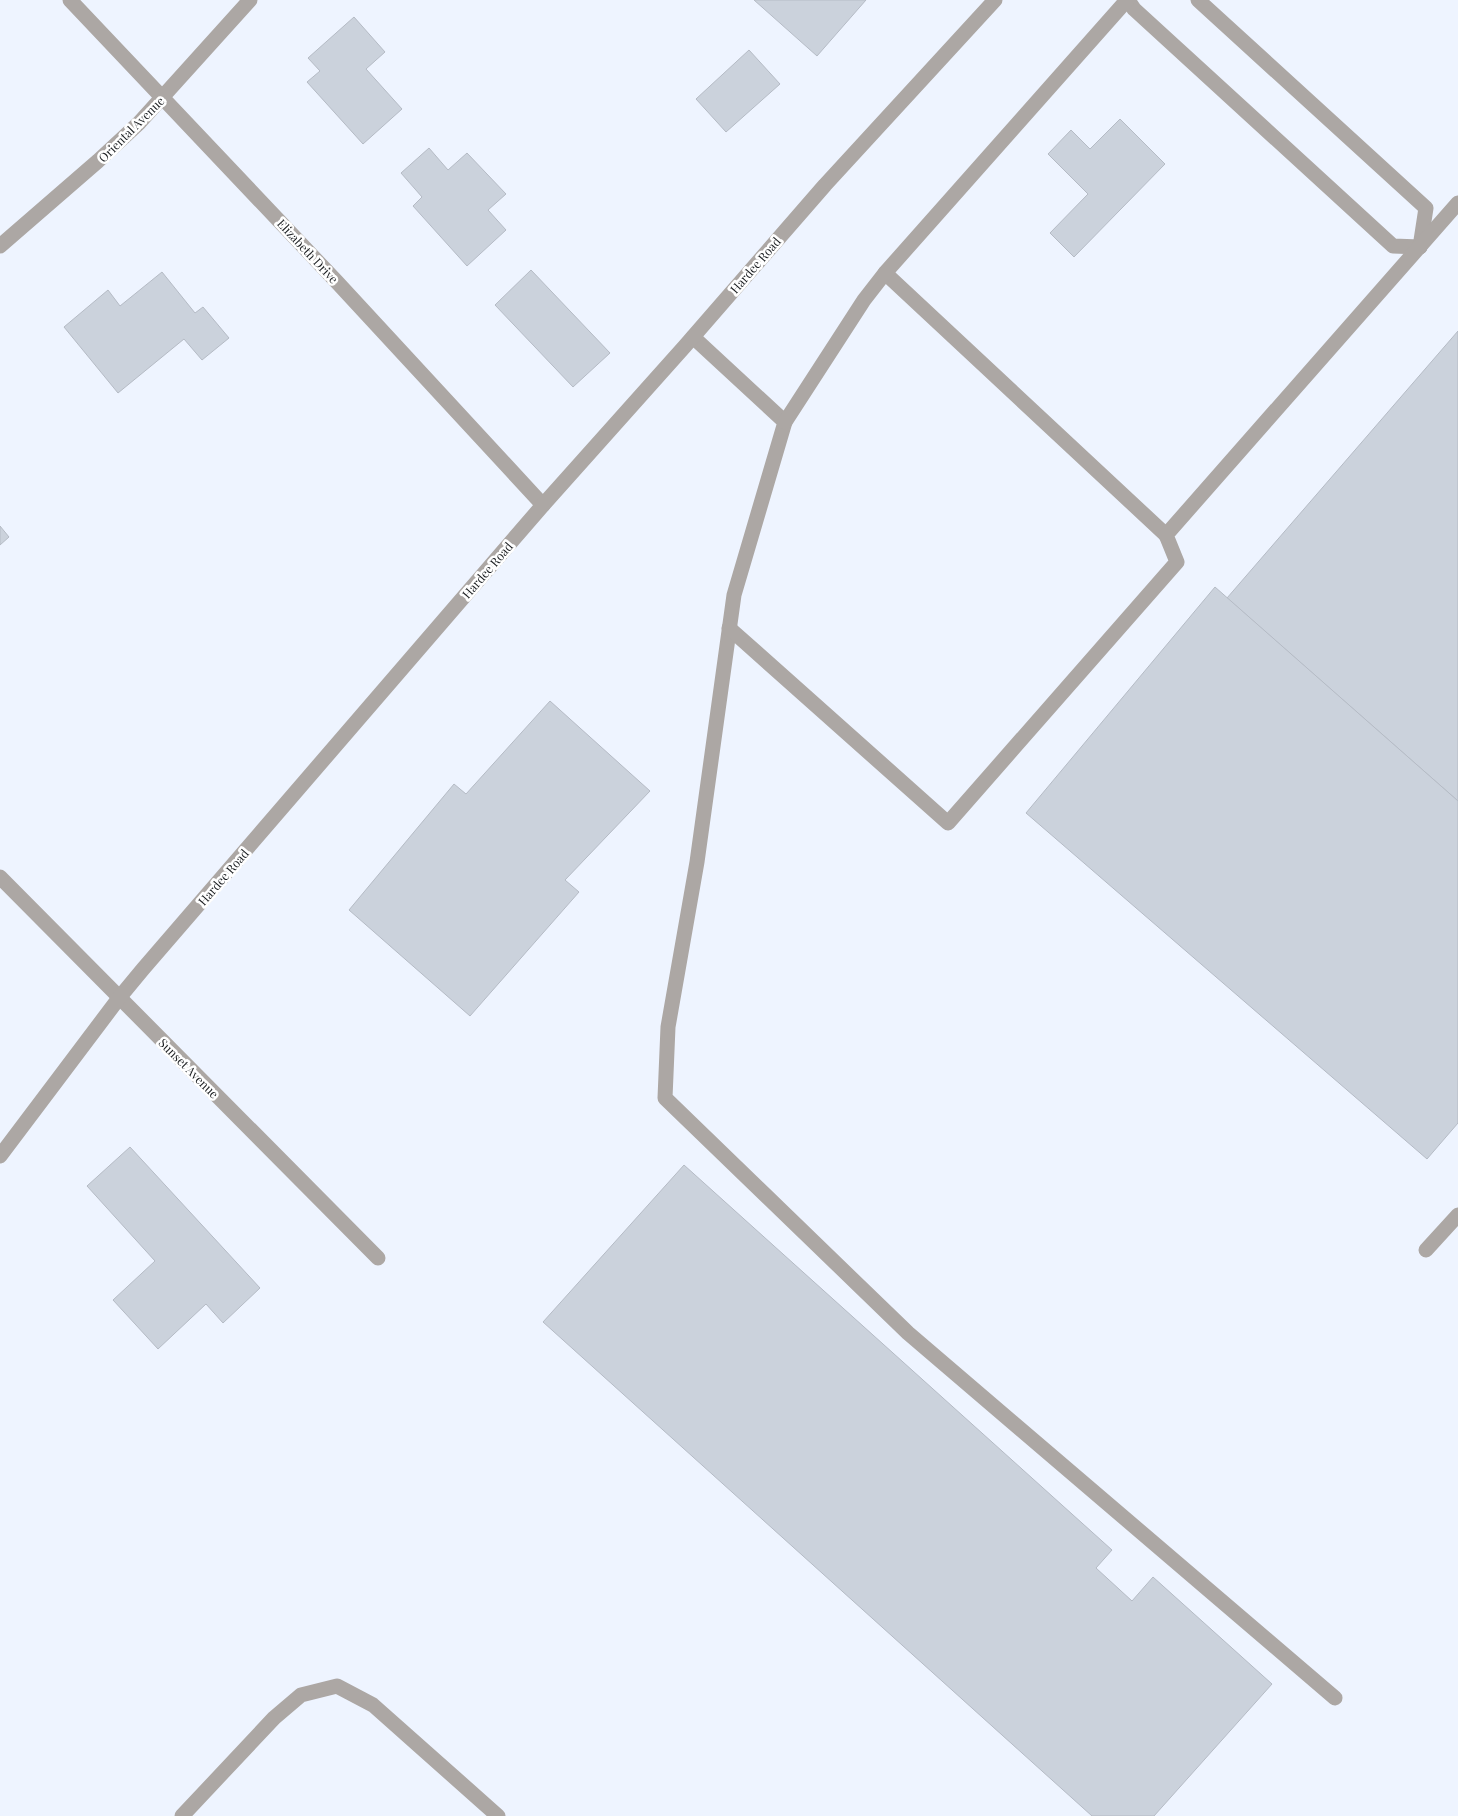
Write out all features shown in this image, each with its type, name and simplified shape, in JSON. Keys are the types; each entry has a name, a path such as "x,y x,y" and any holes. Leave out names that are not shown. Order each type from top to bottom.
{"street":[{"name":"Elizabeth Drive","path":"70,0 336,281 543,505"},
{"name":"Oriental Avenue","path":"0,246 139,123 250,0"},
{"name":"Hardee Road","path":"0,1156 119,998 543,505 825,184 994,0"},
{"path":"1335,1698 908,1333 665,1098 668,1027 698,862 734,595 785,422 864,300 885,273 1128,0 1134,9 1393,246 1420,247"},
{"path":"1198,0 1426,208 1420,247"},
{"path":"1166,536 1458,203"},
{"path":"729,628 948,823 1178,562 1166,536 885,273"},
{"path":"692,337 785,422"},
{"name":"Sunset Avenue","path":"0,877 378,1258"},
{"path":"1426,1250 1458,1215"},
{"path":"182,1816 281,1712 301,1696 337,1686 373,1705 498,1816"}],"building":[{"path":"754,0 866,0 817,56"},
{"path":"354,17 385,52 366,69 402,109 363,144 307,82 320,71 308,58"},
{"path":"749,50 780,84 726,132 696,99"},
{"path":"1120,119 1165,164 1074,257 1050,233 1088,194 1048,154 1071,130 1090,149"},
{"path":"429,148 448,170 467,153 506,194 488,210 506,230 467,266 413,206 422,197 401,173"},
{"path":"531,270 610,353 573,387 495,305"},
{"path":"162,272 195,313 203,307 229,338 202,360 184,339 118,393 64,327 108,290 120,306"},
{"path":"1458,331 1458,801 1227,598"},
{"path":"0,526 9,537 0,545"},
{"path":"1215,587 1458,801 1458,1123 1427,1159 1026,813"},
{"path":"550,701 650,791 565,880 579,892 470,1016 349,910 454,784 466,794"},
{"path":"130,1147 260,1288 223,1323 206,1304 158,1349 113,1300 155,1261 87,1186"},
{"path":"684,1165 1112,1550 1096,1568 1132,1601 1153,1577 1272,1684 1154,1816 1092,1816 543,1322"}]}
